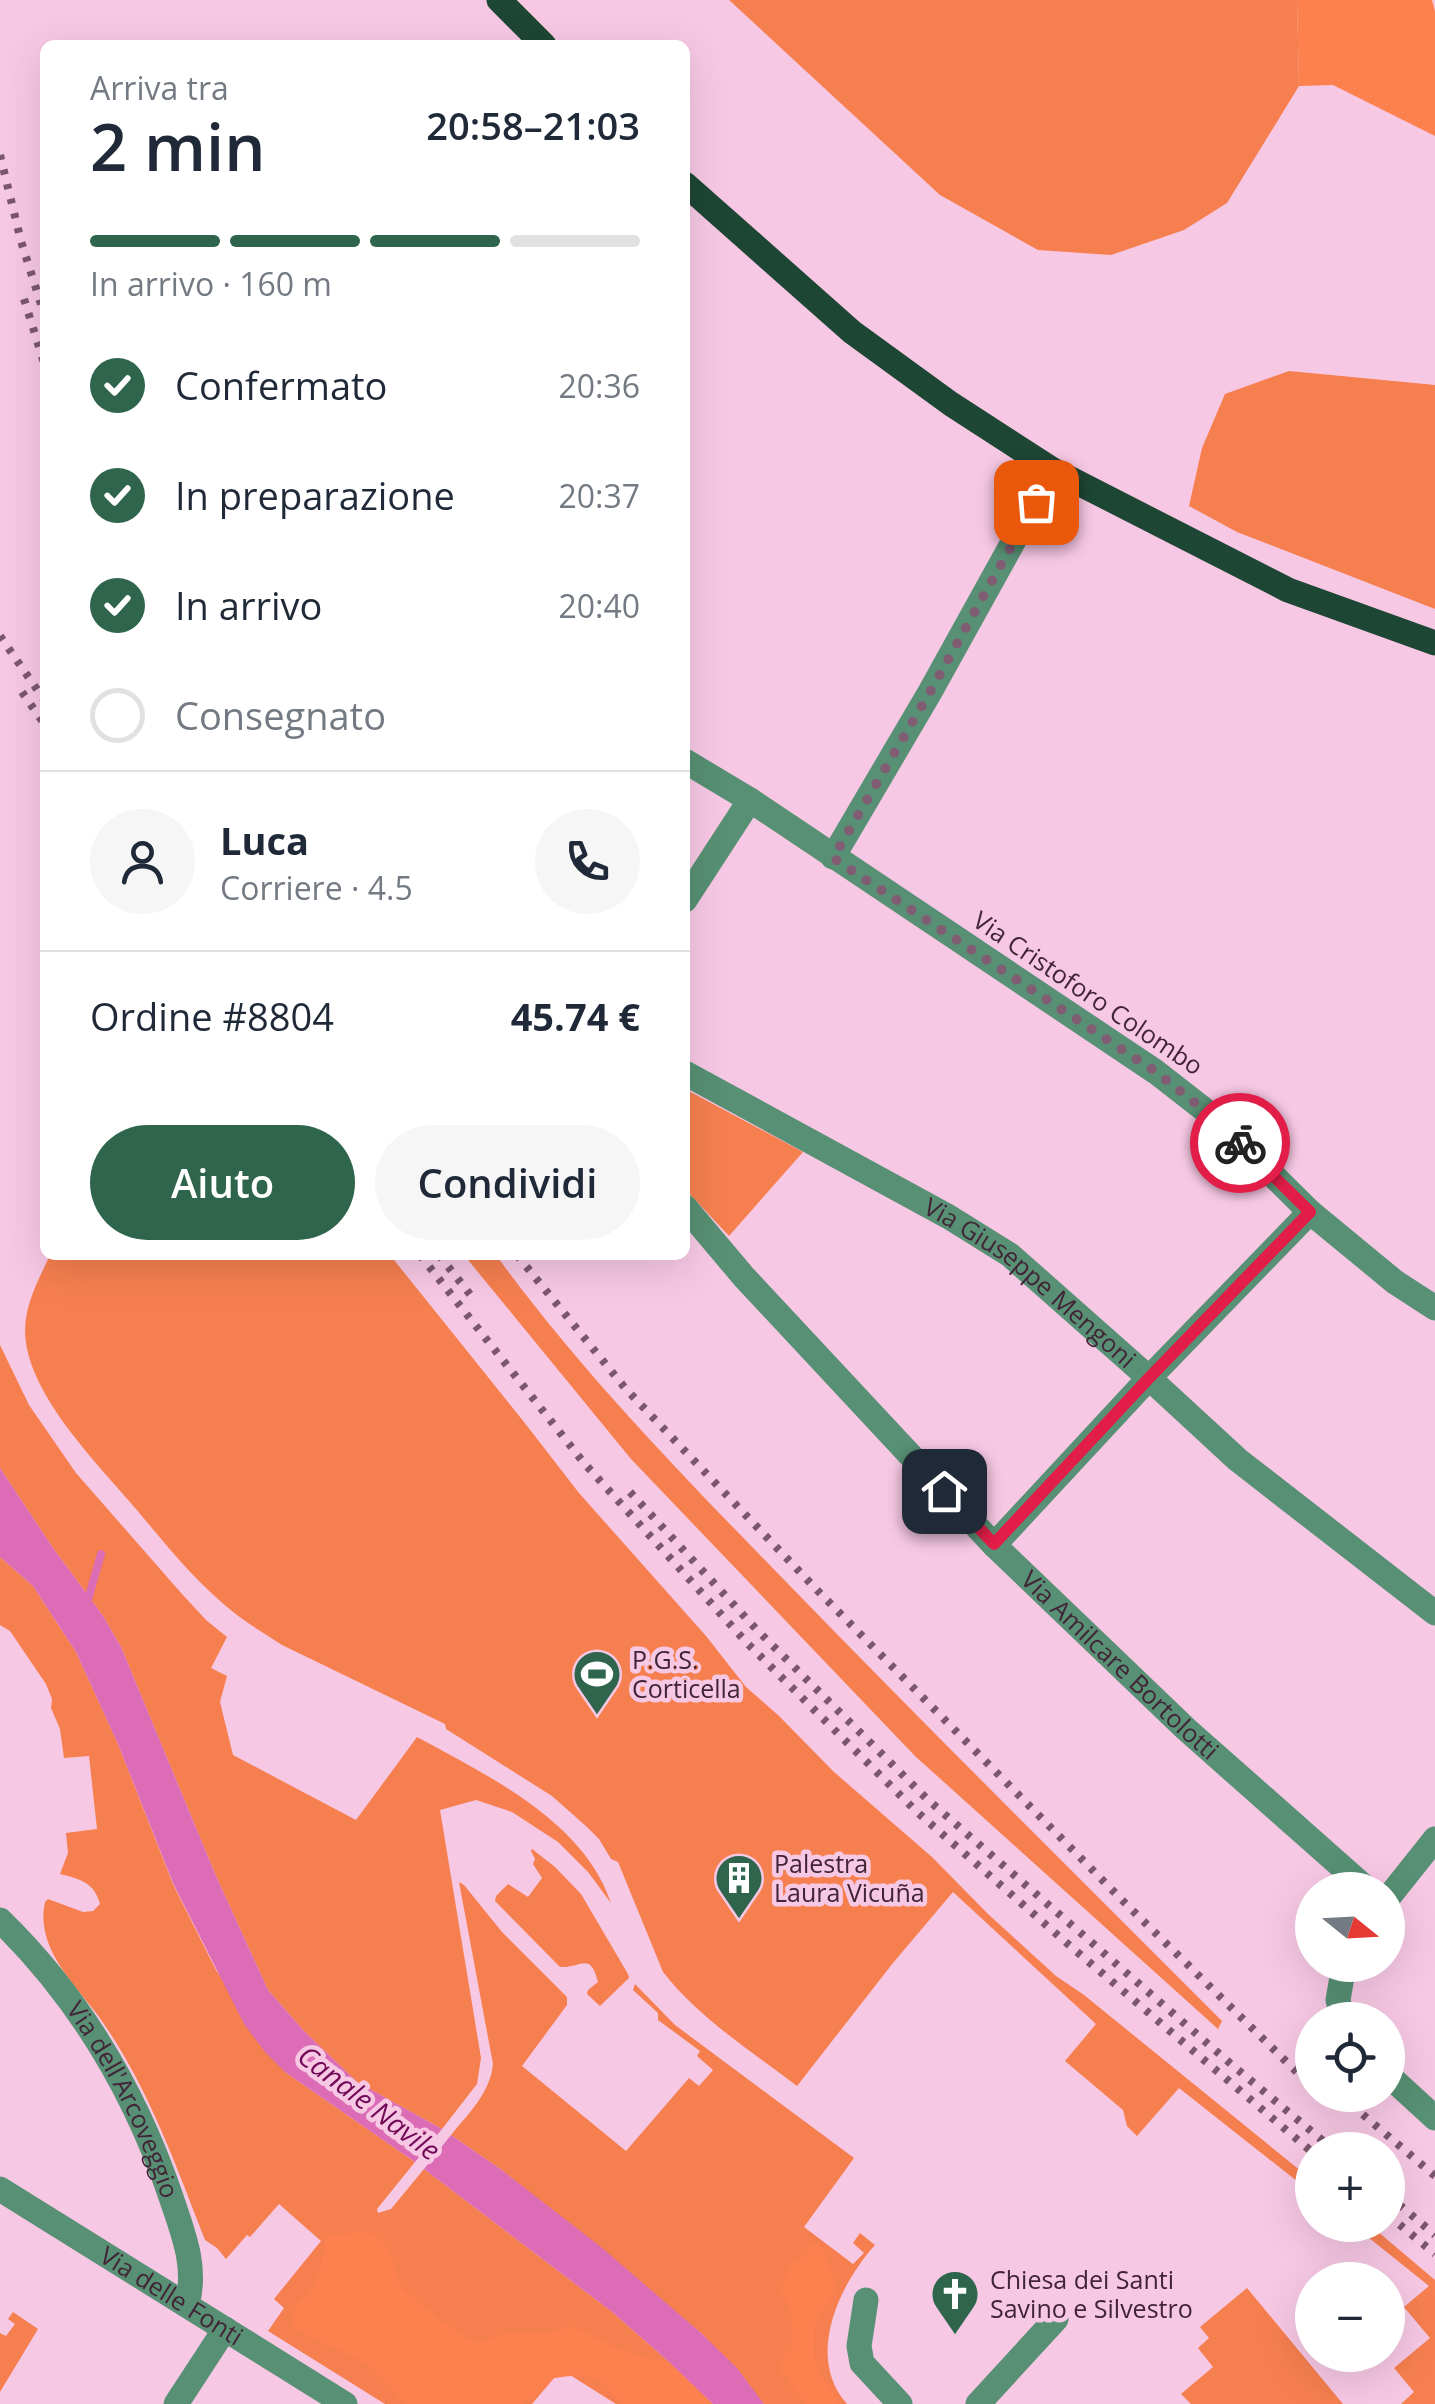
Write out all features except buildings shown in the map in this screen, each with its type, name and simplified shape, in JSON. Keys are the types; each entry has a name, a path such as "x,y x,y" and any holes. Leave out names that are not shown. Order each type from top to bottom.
{"main road":[{"path":"499,0 539,40"},
{"path":"690,188 852,332 950,404 1053,470 1288,590 1435,643"}],"street":[{"path":"833,858 1053,470"},
{"name":"Via Cristoforo Colombo","path":"690,764 750,800 1184,1093 1310,1212 1395,1282 1435,1308"},
{"path":"690,892 750,800"},
{"name":"Via Giuseppe Mengoni","path":"690,1075 1010,1255 1238,1460 1435,1613"},
{"path":"994,1544 1310,1212"},
{"name":"Via Amilcare Bortolotti","path":"690,1213 744,1277 994,1544 1186,1728 1348,1872"},
{"path":"1422,1874 1435,1839"},
{"name":"Via dell'Arcoveggio","path":"0,1920 66,1996 105,2052 138,2112 189,2252 192,2282 188,2305"},
{"path":"1405,2091 1435,2118"},
{"name":"Via delle Fonti","path":"0,2189 345,2404"},
{"path":"866,2300 859,2346 862,2363 900,2404"},
{"path":"978,2404 1056,2320"},
{"path":"176,2404 225,2329"}],"shaded area":[{"path":"729,0 1297,0 1299,86 1227,203 1184,230 1111,255 1038,250 940,195"},
{"path":"1297,0 1432,0 1435,136 1333,85 1299,86"},
{"path":"1289,371 1435,385 1435,609 1237,532 1189,506 1202,448 1225,394"},
{"path":"690,1092 803,1152 729,1236 690,1194"},
{"path":"48,1260 394,1260 579,1493 746,1687 1056,1976 1295,2166 1295,2180 1179,2088 1137,2136 1127,2126 1123,2110 1065,2061 1096,2024 953,1892 797,2086 709,2019 677,1989 663,1972 618,1862 552,1796 446,1729 445,1724 282,1645 242,1619 196,1578 55,1410 32,1365 26,1343 26,1320"},
{"path":"468,1260 500,1260 565,1343 677,1469 1222,2021 1218,2029 915,1756 631,1459"},
{"path":"0,1345 29,1405 76,1473 182,1594 227,1637 211,1668 227,1676 220,1702 233,1755 356,1820 417,1737 530,1804 556,1824 598,1874 611,1903 558,1842 512,1812 476,1800 440,1810 481,2058 477,2084 442,2129 357,2082 268,1990 121,1647 0,1468"},
{"path":"0,1557 33,1586 76,1652 118,1744 173,1884 216,1970 285,2072 415,2162 377,2209 378,2213 391,2209 424,2169 611,2311 713,2404 616,2404 570,2375 554,2378 532,2404 385,2404 268,2331 284,2308 274,2299 321,2241 279,2204 226,2259 205,2240 132,2069 51,1950 43,1919 48,1899 83,1912 93,1911 100,1904 90,1886 60,1874 68,1853 66,1833 97,1829 89,1756 64,1758 46,1684 10,1631 0,1625"},
{"path":"532,1849 581,1894 628,1974 629,1978 600,2006 587,1994 598,1982 592,1967 584,1963 560,1967 495,1901 508,1884 528,1897 542,1878 533,1864"},
{"path":"459,1882 567,1997 567,2005 522,2066 626,2151 689,2078 699,2086 713,2070 697,2056 700,2051 658,2020 658,2013 633,1990 635,1984 675,2025 854,2158 804,2227 853,2264 864,2253 853,2243 860,2233 875,2245 839,2300 828,2344 835,2385 847,2404 764,2404 701,2333 503,2171 451,2135 483,2093 493,2064"},
{"path":"374,2234 389,2250 401,2287 474,2343 515,2332 548,2334 571,2326 631,2354 667,2360 713,2404 622,2404 599,2379 578,2375 554,2378 522,2404 407,2404 370,2367 292,2327 297,2305 317,2279 327,2236"},
{"path":"1374,2242 1390,2242 1435,2280 1435,2404 1401,2404 1414,2392 1397,2372 1405,2372 1405,2359 1430,2338 1405,2308 1429,2286 1405,2267 1405,2262 1399,2262"},
{"path":"811,2244 826,2254 836,2289 817,2318 814,2351 818,2368 839,2404 806,2404 780,2370 785,2355 793,2347 791,2317 781,2289 789,2268 809,2252"},
{"path":"1247,2288 1295,2346 1295,2372 1317,2372 1343,2404 1191,2404 1181,2394 1213,2367 1198,2348 1209,2338 1200,2327"},
{"path":"13,2312 38,2329 0,2392 0,2333 6,2336 15,2324 8,2319"}],"water":[{"name":"Canale Navile","path":"0,1468 121,1647 268,1990 357,2082 442,2129 415,2162 285,2072 244,2024 173,1883 118,1744 76,1652 33,1586 0,1557"},
{"path":"451,2135 601,2247 701,2333 737,2368 764,2404 713,2404 611,2311 424,2169"}],"waterway":[{"path":"87,1603 101,1554"}],"railway":[{"path":"0,155 40,301"},
{"path":"24,299 40,350"},
{"path":"0,636 40,694"},
{"path":"22,692 40,718"},
{"path":"424,1260 584,1463 747,1643 917,1812 1295,2138"},
{"path":"443,1260 476,1302"},
{"path":"521,1260 625,1388 817,1590 1295,2070"},
{"path":"630,1492 757,1630 927,1799 1312,2132"},
{"path":"1360,2112 1435,2176"},
{"path":"1405,2209 1435,2235"},
{"path":"1405,2229 1435,2254"}],"way so far":[{"path":"1036,502 833,858 1156,1072 1240,1143"}],"place":[{"name":"P.G.S. Corticella","path":"597,1716"},
{"name":"Palestra Laura Vicuña","path":"739,1920"},
{"name":"Chiesa dei Santi Savino e Silvestro","path":"955,2336"}],"route":[{"path":"944,1491 994,1544 1310,1212 1240,1143"}]}
